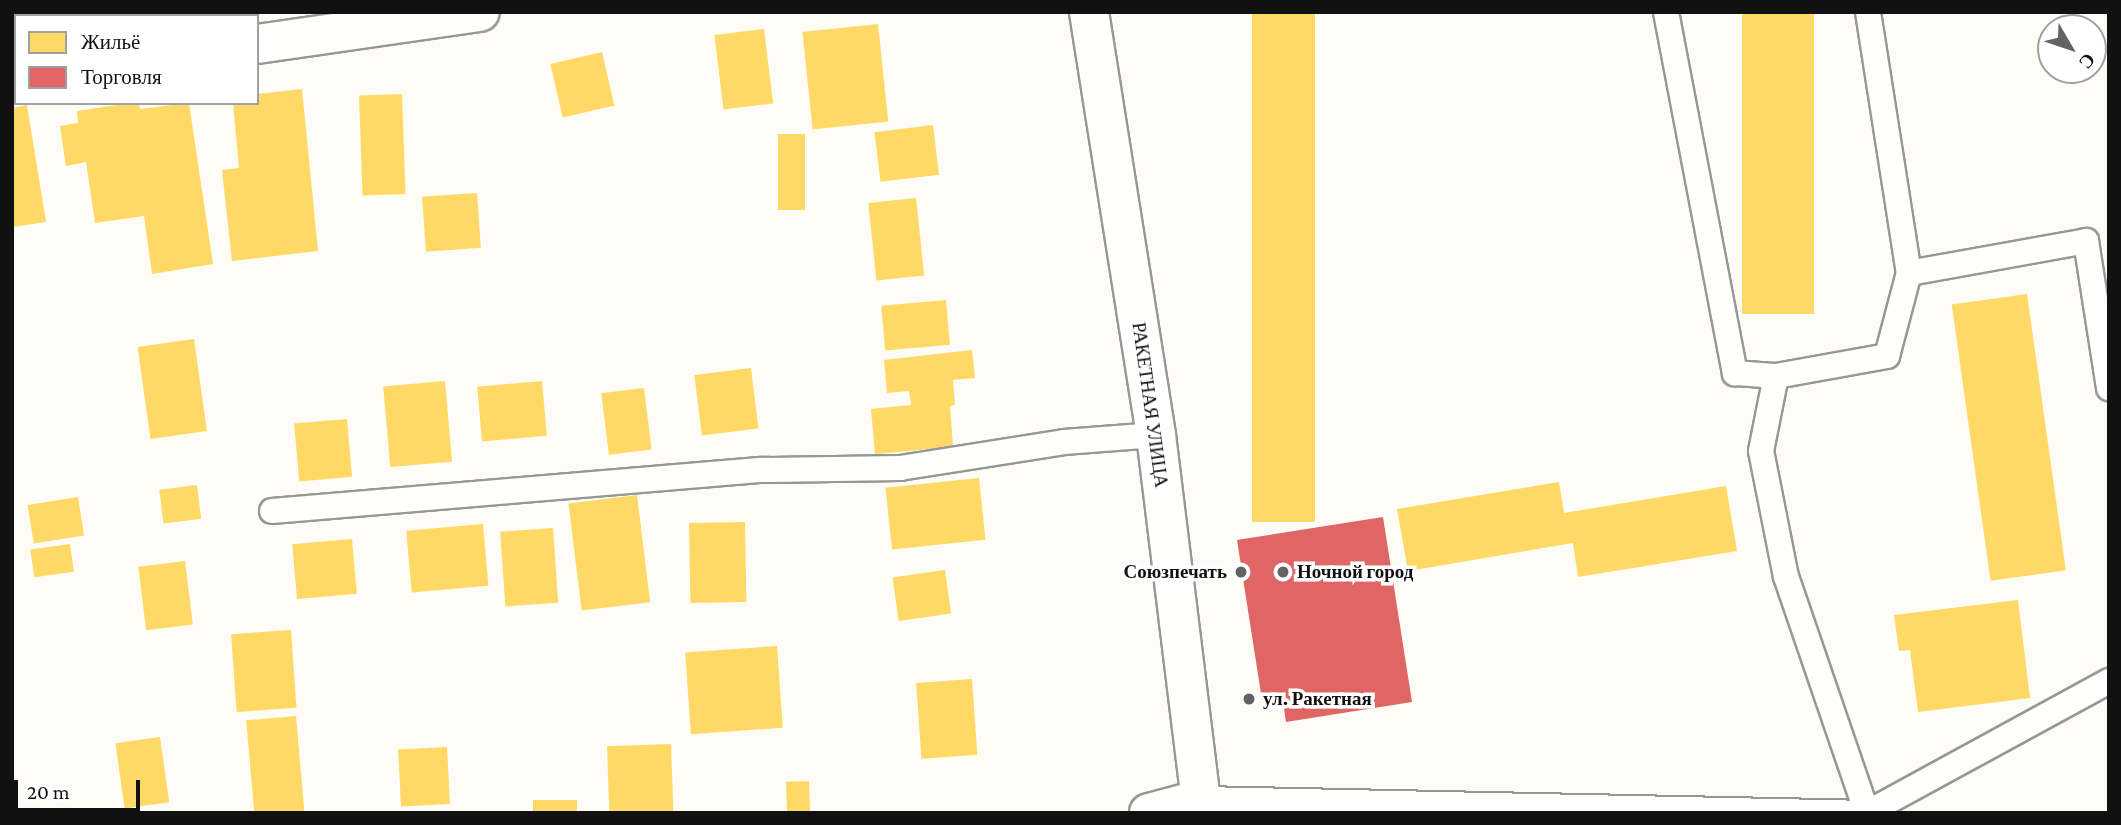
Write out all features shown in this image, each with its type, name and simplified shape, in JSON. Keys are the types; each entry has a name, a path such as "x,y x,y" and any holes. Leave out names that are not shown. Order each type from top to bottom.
{"street":[{"path":"259,44 480,12"},
{"name":"РАКЕТНАЯ УЛИЦА","path":"1089,12 1156,435 1201,799"},
{"path":"1152,812 1201,799"}],"lane":[{"path":"1666,12 1735,373 1776,376 1887,356 1909,273 1868,12"},
{"path":"1909,273 2086,241 2109,388"},
{"path":"1776,376 1761,451 1786,577 1867,813"},
{"path":"272,511 762,470 900,468 1064,442 1156,435"},
{"path":"1201,799 1867,813 2109,681"}],"building: Жильё":[{"path":"16,12 70,12 70,14"},
{"path":"1252,12 1315,12 1315,522 1252,522"},
{"path":"1742,12 1814,12 1814,314 1742,314"},
{"path":"878,24 888,121 813,129 802,32"},
{"path":"764,29 773,103 724,110 714,35"},
{"path":"602,52 614,106 563,118 550,64"},
{"path":"302,89 318,251 232,261 222,170 239,168 233,105 259,105 259,94"},
{"path":"402,94 405,194 363,195 359,96"},
{"path":"27,105 46,222 12,227 12,108"},
{"path":"117,105 139,105 140,109 189,105 213,264 152,274 144,216 95,223 86,162 66,166 60,126 78,123 77,111"},
{"path":"933,125 939,175 881,182 874,132"},
{"path":"778,134 805,134 805,210 778,210"},
{"path":"477,193 481,248 426,252 422,197"},
{"path":"916,198 924,276 876,281 868,203"},
{"path":"2027,294 2066,570 1991,581 1952,305"},
{"path":"946,300 950,345 885,350 881,306"},
{"path":"194,339 207,431 150,439 138,347"},
{"path":"972,350 975,378 953,380 955,405 950,406 953,447 875,454 871,409 911,405 909,391 887,393 884,360"},
{"path":"751,368 758,429 702,435 694,375"},
{"path":"445,381 452,462 390,467 383,386"},
{"path":"542,381 547,436 482,441 477,387"},
{"path":"644,388 652,450 609,455 601,393"},
{"path":"347,419 352,477 299,481 294,424"},
{"path":"979,478 985,540 892,549 886,488"},
{"path":"1559,482 1564,513 1726,486 1737,551 1578,577 1573,543 1408,571 1397,509"},
{"path":"197,485 201,519 163,523 159,490"},
{"path":"637,495 650,602 582,611 569,503"},
{"path":"78,497 84,536 34,543 28,505"},
{"path":"745,522 746,602 690,603 689,523"},
{"path":"483,524 488,586 412,592 406,531"},
{"path":"553,528 558,603 505,607 500,532"},
{"path":"352,539 357,594 297,599 292,544"},
{"path":"70,544 74,572 34,577 30,550"},
{"path":"185,561 193,625 146,630 138,567"},
{"path":"945,570 951,614 899,621 893,577"},
{"path":"2018,600 2030,698 1918,712 1910,650 1899,651 1894,615"},
{"path":"291,630 296,708 237,712 231,634"},
{"path":"777,646 783,728 691,734 685,652"},
{"path":"972,679 977,755 921,759 916,683"},
{"path":"296,716 304,813 254,813 246,720"},
{"path":"160,737 169,802 125,809 115,743"},
{"path":"671,744 673,813 609,813 607,746"},
{"path":"447,747 450,804 401,806 398,750"},
{"path":"809,781 810,813 787,813 786,782"},
{"path":"533,800 577,800 577,813 533,813"}],"building: Торговля":[{"path":"1383,517 1412,702 1286,722 1282,696 1262,700 1237,540"}],"place":[{"name":"Союзпечать","path":"1241,572"},
{"name":"Ночной город","path":"1283,572"},
{"name":"ул. Ракетная","path":"1249,699"}]}
